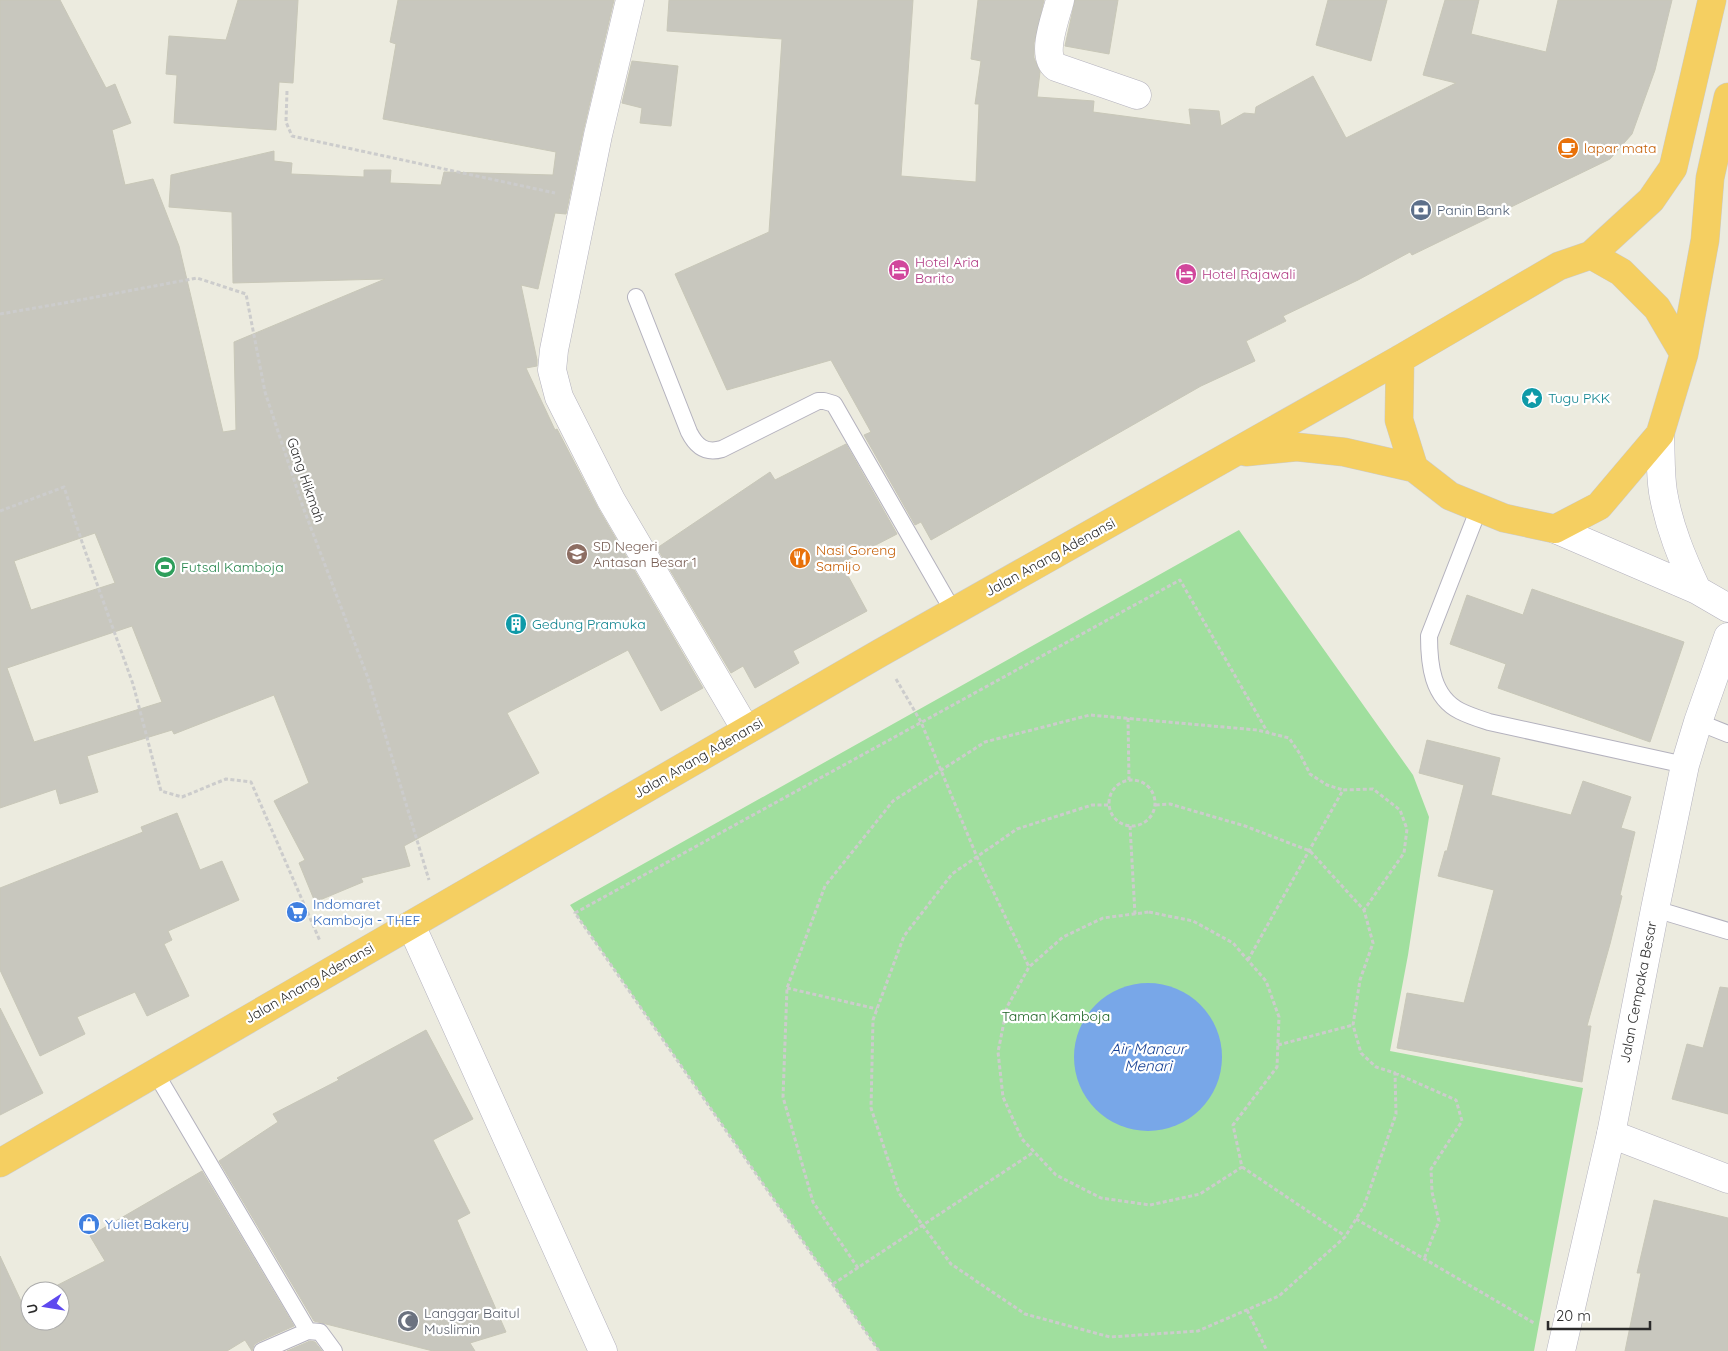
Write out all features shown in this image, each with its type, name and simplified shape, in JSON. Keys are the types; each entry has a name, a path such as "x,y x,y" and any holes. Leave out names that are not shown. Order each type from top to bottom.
{"highway":[{"path":"1684,354 1657,308 1621,272 1590,255 1651,200 1673,168 1712,0"},
{"path":"1234,453 1297,447 1344,452 1414,468 1450,496 1504,518 1555,529 1599,506 1660,434 1684,354 1705,240 1710,178 1728,97"},
{"name":"Jalan Anang Adenansi","path":"0,1163 953,611 1400,359 1559,266 1590,255"},
{"path":"1400,359 1399,420 1414,468"}],"street":[{"path":"630,0 598,135 554,350 552,370 559,397 611,500 746,730"},
{"path":"1060,0 1048,51 1051,63 1056,67 1137,95"},
{"path":"1660,434 1663,490 1671,525 1678,550 1697,590"},
{"path":"1555,529 1697,590 1728,608"},
{"name":"Jalan Cempaka Besar","path":"1561,1351 1611,1134 1685,765 1728,637"},
{"path":"411,925 603,1351"},
{"path":"1611,1134 1728,1179"}],"lane":[{"path":"636,297 689,432 695,443 701,448 722,449 818,401 824,400 834,404 953,611"},
{"path":"1479,508 1429,636 1429,658 1433,680 1446,701 1459,711 1490,722 1685,765"},
{"path":"1698,722 1728,734"},
{"path":"1655,909 1728,931"},
{"path":"155,1072 308,1331"},
{"path":"262,1351 308,1331 320,1332 334,1351"}],"path":[{"path":"287,91 286,122 292,136 585,200"},
{"name":"Gang Hikmah","path":"0,314 197,278 246,294 264,392 302,507 368,678 437,909"},
{"path":"0,511 64,487 132,684 161,791 182,797 226,779 251,782 332,969"},
{"path":"879,1351 575,912 1180,580 1268,732"},
{"path":"880,653 921,722 977,857 1029,967"},
{"path":"858,1268 813,1202 783,1097 787,988 825,886 893,801 985,742 1090,715 1213,725 1268,732 1289,738 1310,774 1327,785 1343,790 1373,789 1400,810 1407,829 1404,853 1364,910"},
{"path":"1128,718 1129,780"},
{"path":"1129,780 1137,780 1149,788 1153,794 1154,805 1150,817 1144,822 1130,826 1122,824 1115,819 1108,805 1112,791 1122,781 1129,780"},
{"path":"1248,960 1343,790"},
{"path":"1154,805 1170,804 1245,826 1310,852 1364,910 1373,943 1360,980 1353,1025 1360,1053 1376,1067 1456,1100 1462,1120 1431,1169 1432,1192 1439,1221 1424,1259"},
{"path":"1108,805 1092,805 1016,829 952,874 904,936 873,1020 871,1108 899,1193 952,1264 1025,1314 1110,1337 1198,1331 1247,1310 1279,1296 1345,1236 1356,1219 1364,1206 1396,1114 1395,1074"},
{"path":"1130,826 1135,914"},
{"path":"1242,1167 1200,1194 1150,1205 1101,1198 1056,1175 1022,1139 1003,1097 998,1052 1007,1007 1029,967 1063,937 1103,918 1149,912 1193,921 1232,943 1266,981 1279,1017 1277,1067 1234,1125 1242,1167 1345,1236"},
{"path":"787,988 877,1009"},
{"path":"1278,1045 1353,1025"},
{"path":"832,1284 1034,1152"},
{"path":"1356,1219 1538,1325"},
{"path":"1247,1310 1267,1351"}],"green space":[{"name":"Taman Kamboja","path":"1239,530 1413,775 1429,817 1408,955 1390,1051 1583,1088 1534,1351 879,1351 570,905"}],"water":[{"name":"Air Mancur Menari","path":"1148,983 1176,989 1200,1005 1216,1029 1222,1057 1216,1085 1200,1109 1176,1125 1148,1131 1120,1125 1096,1109 1080,1085 1074,1057 1080,1029 1096,1005 1120,989"}],"building":[{"path":"0,0 60,0 106,88 115,84 131,123 112,130 125,185 153,179 179,246 223,432 236,430 234,342 385,279 233,283 232,212 169,207 171,175 274,151 274,161 292,163 291,174 364,177 364,170 391,170 390,183 441,185 444,172 553,175 556,152 383,119 396,44 390,42 398,0 614,0 566,214 555,213 538,289 521,285 537,360 537,366 526,368 555,430 557,429 598,508 703,688 661,711 628,650 507,713 539,773 404,846 410,866 361,878 363,882 315,902 299,863 305,860 274,801 309,783 274,695 174,734 172,730 87,756 98,792 60,804 56,789 0,808","holes":["95,533 115,583 31,610 14,561","132,626 162,702 34,742 7,668"]},
{"path":"238,0 298,0 293,83 279,82 276,130 174,123 177,75 166,74 169,36 226,40"},
{"path":"669,0 913,0 901,176 976,182 979,104 975,104 981,61 971,59 978,0 1044,0 1034,43 1034,58 1040,72 1037,97 1094,101 1093,112 1191,125 1189,109 1219,111 1221,126 1244,113 1255,114 1256,107 1313,76 1346,138 1456,83 1423,75 1445,0 1479,0 1471,34 1546,52 1558,0 1672,0 1655,70 1632,134 1610,159 1412,255 1410,252 1358,280 1283,316 1286,321 1246,341 1255,361 1201,386 931,540 921,522 915,525 864,435 871,432 831,360 727,390 675,274 769,232 782,39 667,31"},
{"path":"1075,0 1118,0 1109,54 1065,46"},
{"path":"1328,0 1387,0 1371,61 1316,45"},
{"path":"632,61 678,66 671,126 640,123 642,108 622,103"},
{"path":"846,444 897,534 841,563 867,611 793,651 799,663 755,688 743,666 731,673 657,548 770,472 775,480"},
{"path":"1532,589 1684,642 1650,742 1498,688 1506,664 1450,644 1467,595 1523,615"},
{"path":"1427,740 1500,758 1491,795 1571,815 1583,781 1631,797 1621,828 1635,832 1620,895 1622,896 1587,1026 1591,1026 1582,1082 1397,1048 1407,993 1464,1003 1494,890 1438,876 1445,851 1447,851 1464,785 1419,773"},
{"path":"177,813 200,870 222,861 239,900 168,931 172,940 164,944 189,996 147,1016 135,992 77,1017 85,1034 40,1056 0,970 0,888 143,832 141,827"},
{"path":"1720,987 1728,988 1728,1114 1672,1099 1687,1044 1703,1048"},
{"path":"0,1008 43,1093 0,1115"},
{"path":"426,1030 473,1119 433,1140 470,1213 457,1220 506,1332 470,1343 475,1351 433,1351 314,1321 219,1161 278,1122 273,1114 339,1080 337,1078"},
{"path":"202,1171 294,1326 258,1342 254,1345 252,1351 245,1340 227,1351 0,1351 0,1256 20,1299 20,1331 70,1331 70,1281 66,1281 105,1261 90,1236"},
{"path":"1654,1200 1728,1218 1728,1351 1625,1351 1641,1273 1637,1273"},
{"path":"310,1341 315,1342 322,1351 287,1351"}],"place":[{"name":"lapar mata","path":"1568,148"},
{"name":"Panin Bank","path":"1421,210"},
{"name":"Hotel Aria Barito","path":"899,270"},
{"name":"Hotel Rajawali","path":"1186,274"},
{"name":"Tugu PKK","path":"1532,398"},
{"name":"SD Negeri Antasan Besar 1","path":"577,554"},
{"name":"Nasi Goreng Samijo","path":"800,558"},
{"name":"Futsal Kamboja","path":"165,567"},
{"name":"Gedung Pramuka","path":"516,624"},
{"name":"Indomaret Kamboja - THEF","path":"297,912"},
{"name":"Yuliet Bakery","path":"89,1224"},
{"name":"Langgar Baitul Muslimin","path":"408,1321"}]}
